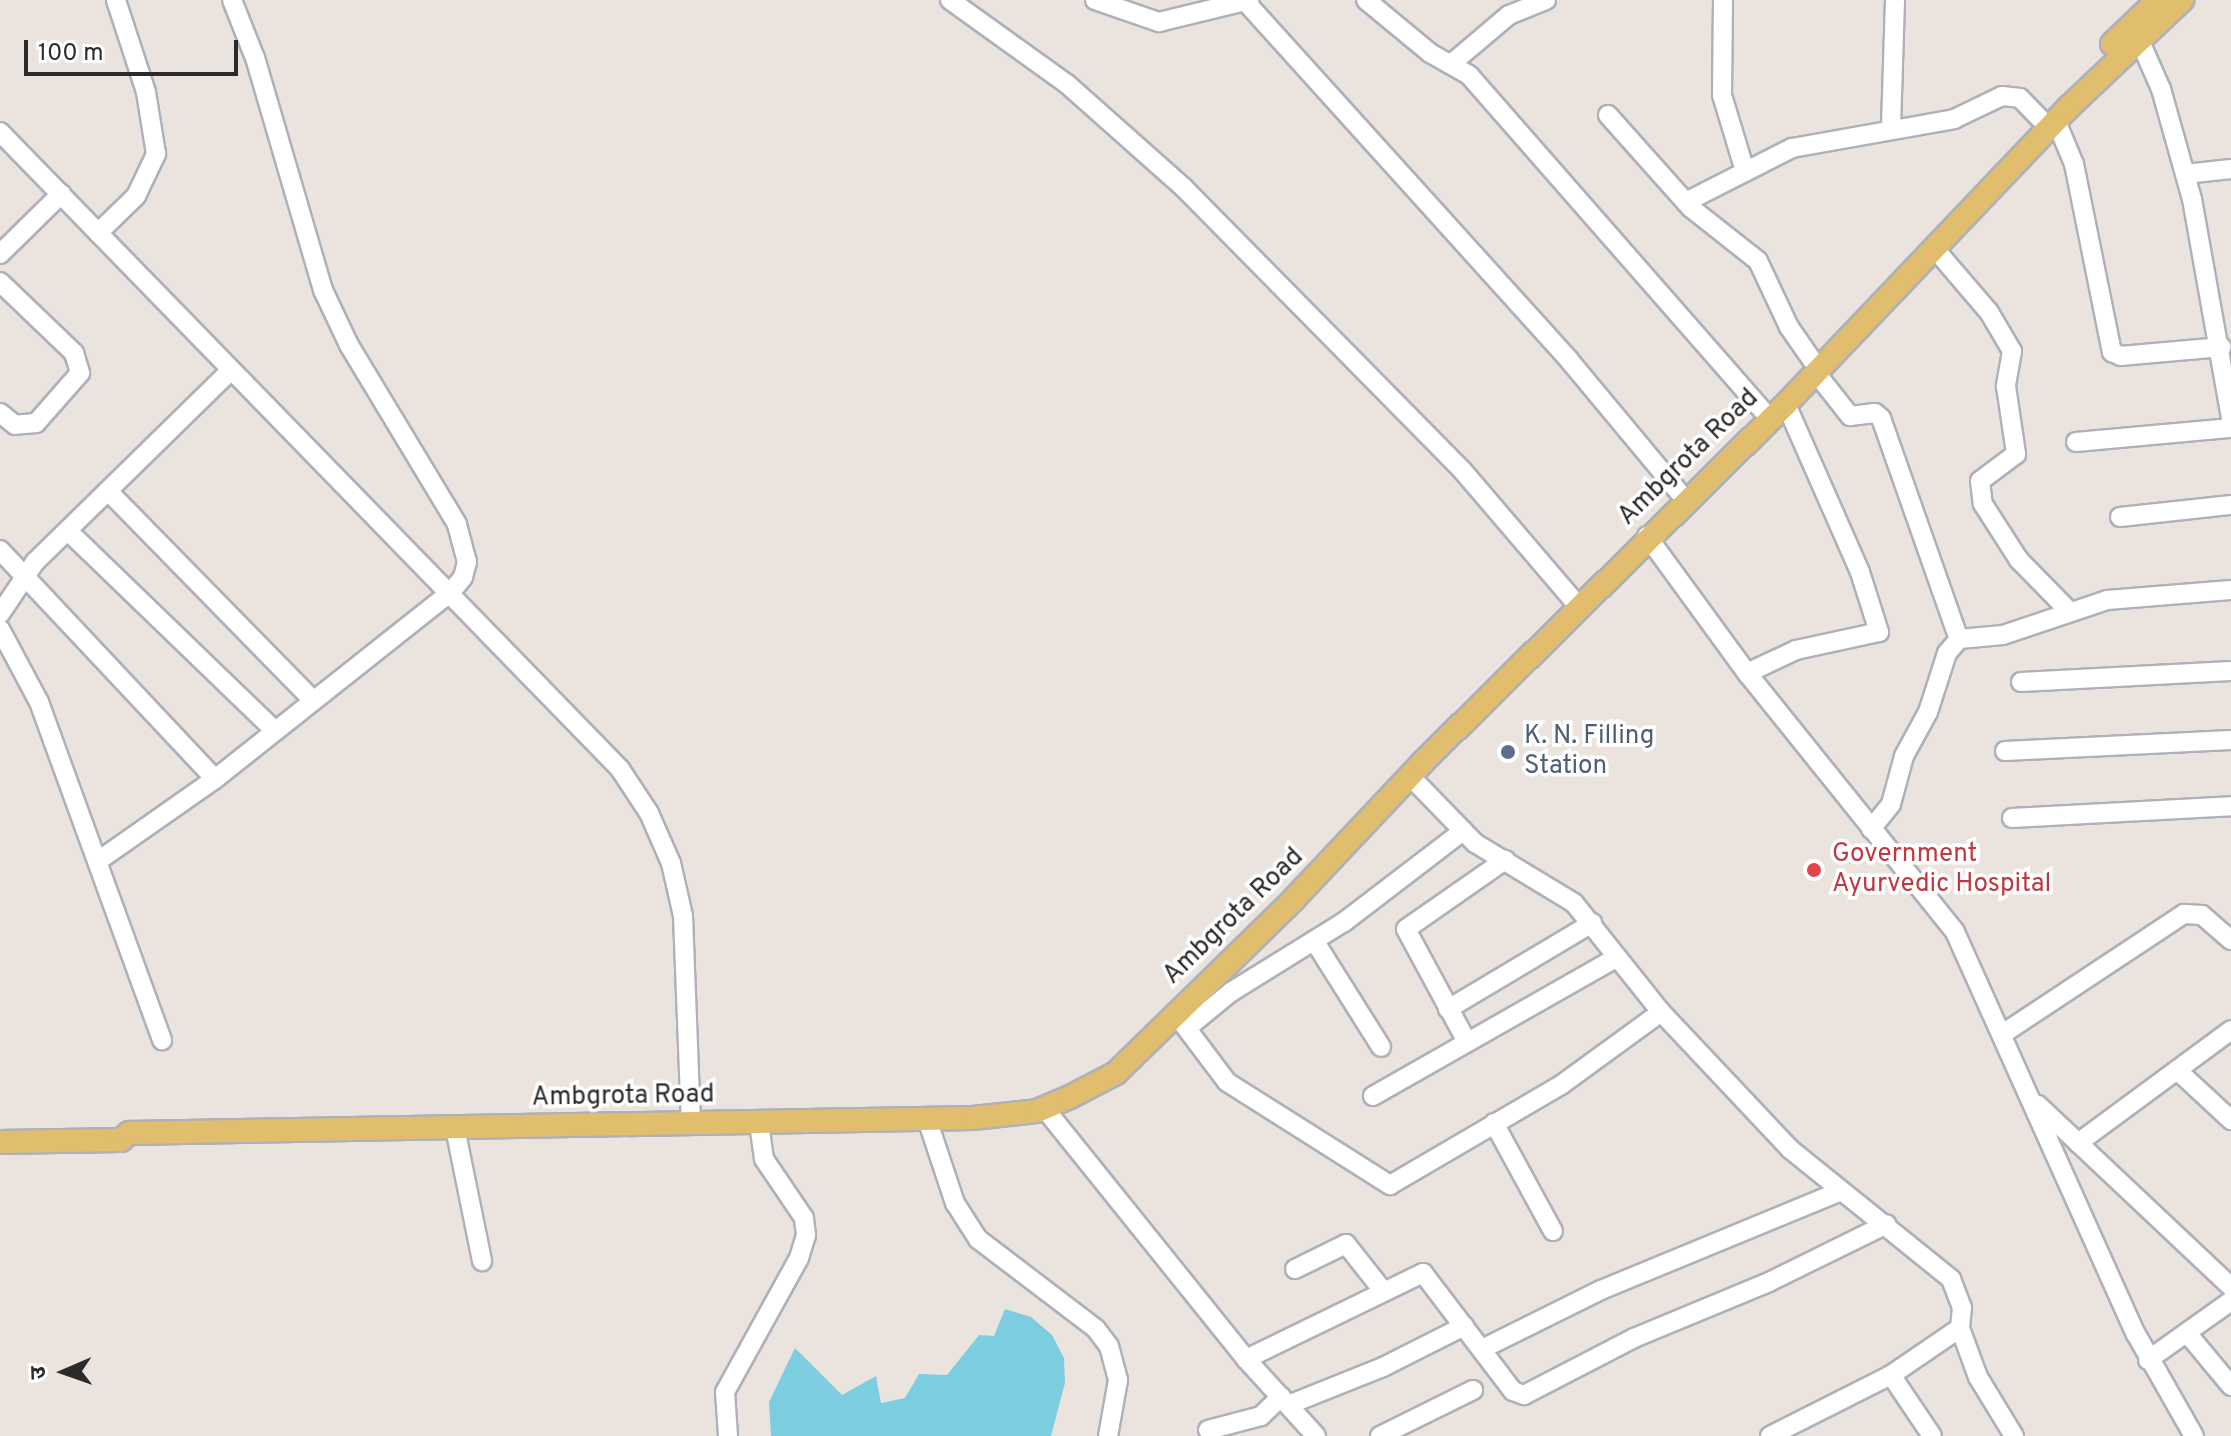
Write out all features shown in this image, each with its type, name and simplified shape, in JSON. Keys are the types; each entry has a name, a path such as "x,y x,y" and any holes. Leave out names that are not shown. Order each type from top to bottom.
{"main road":[{"path":"1652,531 1659,514 1679,492 1762,410 1814,366 2158,0"},
{"name":"Ambgrota Road","path":"0,1142 121,1140 129,1133 927,1119 1045,1109 1107,1074 1120,1070 1181,1021 1414,773 1652,531 1671,519 1786,404 1814,366 1935,249 2048,120 2182,0"},
{"path":"1107,1074 1155,1015 1411,767 1414,773"},
{"path":"0,1129 120,1127 129,1133"}],"street":[{"path":"98,233 136,196 156,154 146,92 116,0"},
{"path":"98,861 215,779 451,592 463,577 466,544 349,345 323,290 259,72 232,0"},
{"path":"950,0 1067,84 1174,178 1462,470 1578,606"},
{"path":"1095,0 1159,22 1246,0 1569,360 1679,492"},
{"path":"1366,0 1430,53 1469,75 1578,193 1762,410"},
{"path":"1451,64 1509,15 1546,0"},
{"path":"1723,0 1722,95 1745,171"},
{"path":"1891,127 1895,0"},
{"path":"2139,39 2161,89 2185,174 2230,387 2231,418"},
{"path":"1686,202 1808,142 1954,119 2008,95 2020,98 2048,120 2074,164 2112,352 2121,356 2222,347"},
{"path":"1608,115 1686,202 1758,261 1789,327 1850,416 1875,413 1881,418 1959,639"},
{"path":"0,132 620,769 649,813 671,863 683,916 691,1124"},
{"path":"2185,174 2231,169"},
{"path":"0,254 61,194"},
{"path":"1935,249 1989,312 2012,351 2006,386 2016,454 1980,481 1983,504 2019,560 2069,611"},
{"path":"0,282 74,353 80,373 36,423 15,425 0,413"},
{"path":"0,614 25,576 231,370"},
{"path":"1747,673 1796,650 1879,632 1860,572 1786,404"},
{"path":"2076,442 2231,428"},
{"path":"109,492 313,700"},
{"path":"2120,517 2231,505"},
{"path":"68,531 275,731"},
{"path":"1652,531 1747,673 1955,932 2004,1033 2148,1360 2194,1436"},
{"path":"0,550 215,779"},
{"path":"1871,829 1891,804 1904,756 1928,712 1947,653 1959,639 2003,635 2107,600 2231,590"},
{"path":"0,629 39,702 162,1040"},
{"path":"2021,682 2231,671"},
{"path":"2005,751 2231,740"},
{"path":"1414,773 1463,831 1563,894 1592,923 1616,958 1661,1012 1790,1149 1887,1224 1951,1279 1962,1308 1960,1328 1984,1390 2014,1436"},
{"path":"2012,818 2231,806"},
{"path":"1463,831 1315,942 1181,1021 1227,1082 1387,1185 1573,1077 1661,1012"},
{"path":"1467,1042 1406,929 1505,860"},
{"path":"2004,1033 2177,917 2202,915 2231,940"},
{"path":"1448,1009 1592,923"},
{"path":"1315,942 1381,1047"},
{"path":"1373,1096 1616,958"},
{"path":"2078,1143 2231,1030"},
{"path":"2177,1070 2231,1120"},
{"path":"2033,1101 2231,1287"},
{"path":"1045,1109 1246,1359 1316,1436"},
{"path":"927,1119 955,1203 978,1239 1096,1329 1109,1346 1118,1380 1108,1436"},
{"path":"728,1436 725,1392 799,1258 806,1235 804,1218 764,1159 759,1122"},
{"path":"1494,1123 1553,1231"},
{"path":"455,1128 482,1261"},
{"path":"1482,1349 1601,1290 1841,1191"},
{"path":"1246,1359 1423,1273 1513,1391 1524,1395 1634,1338 1769,1282 1887,1224"},
{"path":"1295,1269 1346,1244 1384,1292"},
{"path":"2148,1360 2231,1301"},
{"path":"1208,1430 1261,1416 1285,1401 1383,1367 1464,1326"},
{"path":"1770,1436 1891,1375 1960,1328"},
{"path":"2187,1333 2231,1386"},
{"path":"1891,1375 1932,1436"},
{"path":"1380,1436 1473,1390"}],"water":[{"path":"1005,1309 1031,1317 1052,1335 1064,1358 1065,1383 1051,1436 771,1436 769,1402 795,1348 842,1395 876,1376 881,1403 905,1398 919,1374 947,1375 979,1335 994,1336"}],"place":[{"name":"K. N. Filling Station","path":"1508,752"},
{"name":"Government Ayurvedic Hospital","path":"1814,870"}]}
